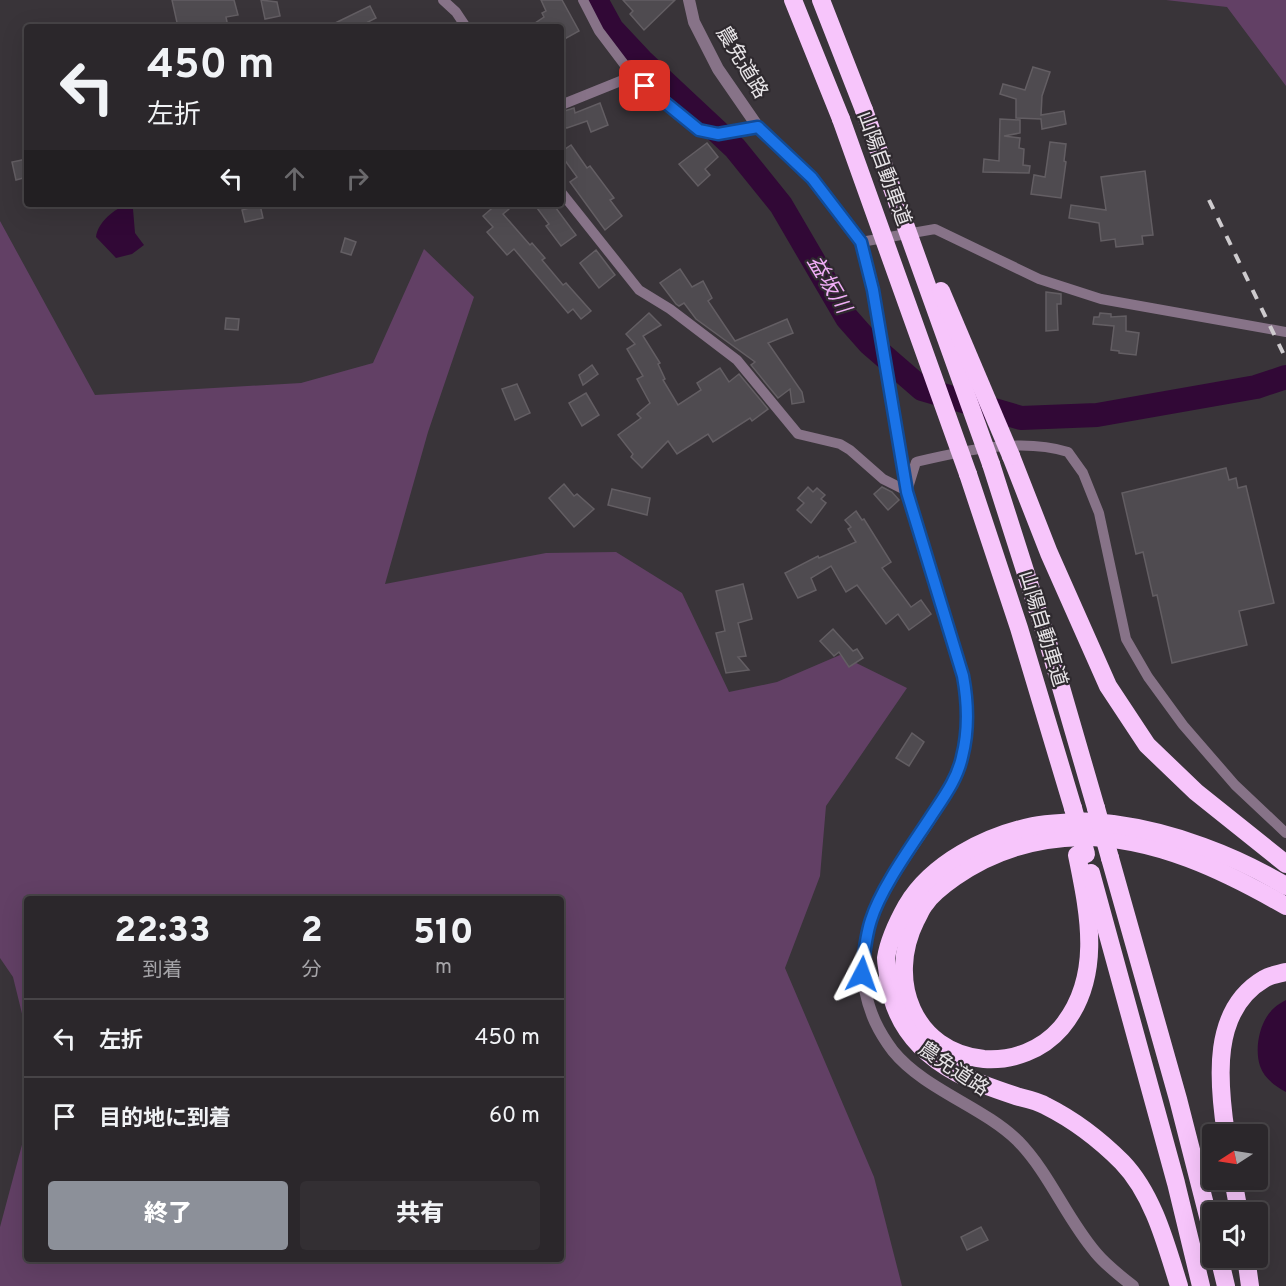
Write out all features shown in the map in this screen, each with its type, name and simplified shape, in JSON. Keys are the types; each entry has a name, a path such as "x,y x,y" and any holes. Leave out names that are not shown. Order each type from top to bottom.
{"highway":[{"name":"山陽自動車道","path":"793,0 842,119 968,474 1019,628 1073,808 1081,855 1176,1182 1201,1286"},
{"name":"山陽自動車道","path":"821,0 864,110 991,464 1049,646 1096,808 1204,1202"},
{"path":"864,110 1011,456 1054,564 1108,686 1148,745 1196,792 1286,864"},
{"path":"1179,1286 1168,1249 1147,1198 1124,1164 1100,1141 1044,1105 958,1074 932,1058 914,1041 899,1017 890,994 886,959 897,922 914,893 938,870 969,850 998,837 1033,826 1083,821 1133,827 1202,846 1257,868 1286,886"},
{"path":"1081,855 1089,919 1090,949 1085,983 1072,1014 1051,1039 1023,1054 994,1059 967,1057 945,1048 925,1032 912,1011 905,990 903,962 910,933 924,904 945,884 976,863 1003,850 1036,841 1083,837 1133,842 1199,861 1251,885 1286,906"},
{"path":"1225,1124 1221,1082 1222,1044 1231,1013 1246,992 1266,978 1286,972"},
{"path":"1222,1268 1226,1286"},
{"path":"1248,1268 1250,1286"}],"street":[{"path":"443,0 456,12 464,24"},
{"path":"582,0 599,31 633,76 699,130 718,134 758,127"},
{"name":"農免道路","path":"689,0 694,22 717,69 758,127 812,178 861,242 873,290 907,492 963,676 967,703 967,727 962,758 953,783 886,889 872,918 864,946 862,974 868,1003 877,1029 895,1053 916,1073 991,1120 1016,1140 1051,1182 1072,1219 1096,1253 1133,1286"},
{"path":"564,104 633,76"},
{"path":"564,196 639,290 670,309 737,360 798,434 840,444 883,479 907,492 916,462 1026,445 1068,453 1083,473 1099,513 1126,639 1149,677 1183,725 1235,785 1286,833"},
{"path":"861,242 935,229 1039,279 1101,299 1286,332"}],"shaded area":[{"path":"1166,0 1286,0 1286,86 1227,7"},
{"path":"131,207 133,209 135,233 144,245 132,254 116,258 96,237 100,226 117,209"},
{"path":"0,221 95,395 301,383 373,363 424,249 474,297 428,432 385,584 546,553 616,552 682,593 729,692 777,682 840,655 907,688 826,806 820,876 785,968 874,1177 902,1286 0,1286 0,1227 24,1137 24,1262 564,1262 564,896 24,896 24,1022 13,977 0,958"},
{"path":"1286,1000 1286,1092 1264,1074 1258,1059 1258,1043 1269,1013"}],"building":[{"path":"172,0 234,0 238,15 226,17 227,24 177,24"},
{"path":"261,0 277,2 280,16 265,19"},
{"path":"541,0 562,0 579,31 564,39 564,24 534,24 544,17 542,13 546,11"},
{"path":"623,0 675,0 644,30 630,14 633,11"},
{"path":"370,6 376,18 367,24 333,24"},
{"path":"1033,67 1050,72 1042,96 1041,115 1064,111 1066,124 1042,129 1041,119 1016,118 1016,99 1000,94 1003,84 1025,90"},
{"path":"600,103 608,125 591,132 587,121 564,128 564,111 574,108 575,113"},
{"path":"1000,119 1020,120 1020,133 1004,136 1020,138 1019,148 1024,149 1023,165 1030,166 1029,173 983,172 984,159 999,161"},
{"path":"1050,142 1066,144 1061,198 1031,194 1034,175 1045,177"},
{"path":"707,143 718,157 705,169 710,175 698,186 679,164"},
{"path":"571,145 587,168 590,166 614,198 610,200 622,216 605,230 570,182 577,177 564,159 564,150"},
{"path":"24,160 24,178 16,180 12,162"},
{"path":"1145,171 1153,235 1142,236 1143,244 1116,247 1115,239 1101,241 1099,223 1069,218 1071,205 1106,210 1101,177"},
{"path":"260,207 263,218 245,222 242,210"},
{"path":"494,207 511,207 503,214 530,245 532,243 545,258 542,260 563,285 566,283 591,311 581,319 573,309 568,313 514,249 507,255 487,232 493,227 483,216"},
{"path":"536,207 555,207 576,235 561,246 546,226 549,224"},
{"path":"345,238 356,242 351,255 341,252"},
{"path":"596,250 615,275 599,288 580,263"},
{"path":"680,269 692,287 703,281 712,298 708,301 735,341 787,319 793,333 768,343 802,392 804,402 792,404 790,389 778,398 751,365 755,362 696,319 684,303 679,306 676,304 660,283"},
{"path":"1046,292 1061,294 1061,304 1057,304 1058,330 1046,331"},
{"path":"649,313 661,325 643,336 660,363 658,364 665,379 663,380 678,405 701,390 697,383 720,368 729,382 739,374 768,409 752,421 750,418 713,442 708,434 677,454 668,441 642,468 631,457 633,454 618,435 641,418 637,414 650,403 637,379 643,376 627,349 635,344 626,334"},
{"path":"1100,313 1111,314 1111,317 1126,316 1126,331 1139,333 1136,355 1111,350 1114,326 1093,324 1094,317 1099,317"},
{"path":"226,318 239,319 238,330 225,329"},
{"path":"592,365 598,374 583,385 579,375"},
{"path":"517,384 530,413 515,420 502,389"},
{"path":"586,393 599,415 582,426 569,403"},
{"path":"1226,468 1229,480 1236,478 1238,488 1246,486 1274,603 1239,611 1247,645 1172,663 1157,595 1153,596 1143,552 1136,554 1122,493"},
{"path":"564,484 574,496 577,494 594,509 574,527 549,498"},
{"path":"808,487 813,492 817,488 825,495 821,499 826,503 811,523 797,510 804,503 798,498"},
{"path":"882,487 892,492 899,500 888,510 874,494"},
{"path":"612,489 650,498 647,515 608,505"},
{"path":"856,511 862,520 864,519 891,562 882,568 911,607 921,600 931,614 909,630 898,614 886,624 857,585 846,592 831,566 811,578 816,590 798,598 785,573 818,556 819,558 856,542 848,529 851,527 845,520"},
{"path":"743,584 752,619 738,623 746,656 738,657 749,670 726,673 716,633 725,631 716,591"},
{"path":"833,629 853,651 857,649 863,658 849,667 839,652 834,656 820,641"},
{"path":"912,733 924,742 909,766 896,758"},
{"path":"981,1227 988,1240 967,1250 961,1237"}],"waterway":[{"name":"益坂川","path":"596,0 612,29 642,61 735,148 781,205 847,318 870,344 922,389 1021,418 1097,415 1256,387 1286,377"}],"railway":[{"path":"1209,200 1286,359"}],"route":[{"path":"645,86 699,130 718,134 758,127 812,178 861,242 873,290 907,492 963,676 967,703 967,727 962,758 953,783 886,889 872,918 864,946 862,974"}]}
